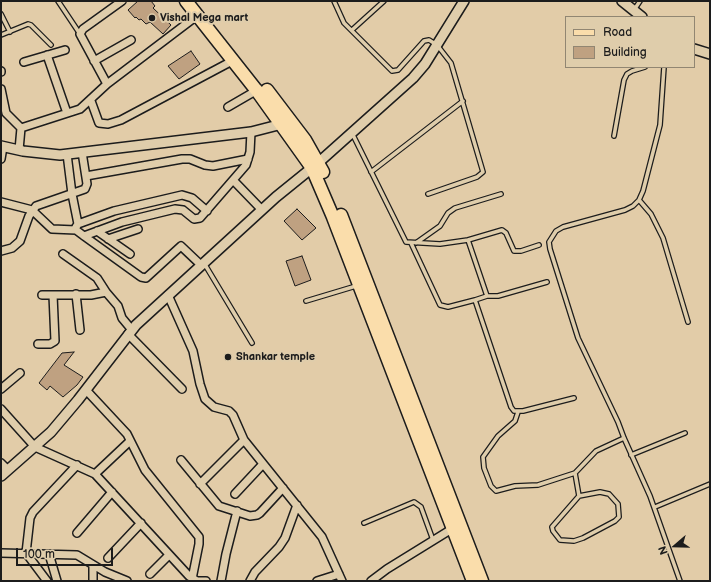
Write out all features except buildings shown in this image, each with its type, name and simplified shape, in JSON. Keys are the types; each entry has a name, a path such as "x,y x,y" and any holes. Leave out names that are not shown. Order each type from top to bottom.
{"main road":[{"path":"186,1 234,60 261,88"},
{"path":"197,1 287,123 315,165 369,283 456,526 473,581"},
{"path":"315,165 359,285 456,526 482,581"}],"street":[{"path":"107,84 80,34 83,29 122,1"},
{"path":"1,463 5,473 35,447 51,432 86,390 130,332 168,295 298,177 315,165 413,78 437,45 464,1"},
{"path":"622,1 641,16"},
{"path":"21,128 80,109 107,84 198,15"},
{"path":"94,60 131,40"},
{"path":"695,49 710,54"},
{"path":"24,62 65,50"},
{"path":"47,55 67,113"},
{"path":"91,100 100,124 108,124 121,120 234,60"},
{"path":"228,107 261,88"},
{"path":"1,89 6,113 21,128"},
{"path":"1,159 2,146 41,154 68,154 251,132 287,123"},
{"path":"18,150 21,128"},
{"path":"84,236 128,220 175,209 183,210 197,220 207,211 233,180 248,159 251,132"},
{"path":"1,251 12,248 20,241 32,210 44,203 72,194 87,187 82,152"},
{"path":"68,154 77,227 84,236 143,278 181,246 202,264"},
{"path":"86,176 182,159 190,159 205,165 214,166 248,159"},
{"path":"233,180 262,210"},
{"path":"1,202 32,210 52,229 77,227 114,211 182,195 192,198 207,211"},
{"path":"108,239 138,229"},
{"path":"97,231 130,254"},
{"path":"63,254 97,278 118,306 122,318 130,332 182,389"},
{"path":"42,295 90,295 106,292"},
{"path":"76,294 80,330"},
{"path":"38,344 50,344 54,341 53,295"},
{"path":"168,295 190,343 205,399 214,407 229,412 233,415 244,440 322,537 342,581"},
{"path":"1,389 20,373"},
{"path":"86,390 130,440 145,470 199,537 192,579"},
{"path":"1,409 35,447 95,474 192,579 206,581"},
{"path":"95,474 130,440"},
{"path":"200,484 244,440"},
{"path":"181,460 219,506 250,516 257,515 283,488"},
{"path":"235,494 263,464"},
{"path":"47,581 26,553 28,525 33,512 77,465"},
{"path":"77,533 112,492"},
{"path":"250,581 255,572 279,548 285,538 297,505"},
{"path":"221,581 237,511"},
{"path":"108,558 141,523"},
{"path":"371,581 387,569 456,526"},
{"path":"1,553 77,555 93,565 127,581"},
{"path":"49,554 57,581"},
{"path":"150,574 169,555"},
{"path":"93,565 93,581"},
{"path":"317,581 339,574"}],"lane":[{"path":"58,1 80,34"},
{"path":"334,1 344,23 392,71 398,70 426,40 431,40 437,45 451,63 483,172 477,177 428,194"},
{"path":"352,30 384,1"},
{"path":"633,10 640,1"},
{"path":"1,14 10,32"},
{"path":"1,35 24,25 31,25 52,45"},
{"path":"614,136 624,80 627,74 642,68"},
{"path":"664,68 660,125 643,191 638,200 633,206 625,210 563,227 551,236 549,242 550,250 578,338 618,422 631,455 655,507 680,581"},
{"path":"371,172 463,101"},
{"path":"352,132 406,242 440,244 468,240 502,230 506,232 514,251 521,251 539,245"},
{"path":"416,243 440,226 448,213 455,208 501,194"},
{"path":"638,200 651,214 663,238 688,322"},
{"path":"468,240 486,296"},
{"path":"411,243 440,305 448,307 486,296 498,296 547,282"},
{"path":"202,264 252,343"},
{"path":"306,301 359,285"},
{"path":"475,300 510,407 518,412 574,398"},
{"path":"518,412 516,421 498,436 483,457 484,468 493,490 496,491 515,486 533,486 575,473 596,451 624,438"},
{"path":"631,455 685,433"},
{"path":"575,473 579,496"},
{"path":"655,507 710,484"},
{"path":"600,492 609,494 618,504 619,517 615,522 583,538 574,541 560,540 552,531 552,527 579,496 600,492"},
{"path":"364,523 414,502 421,507 433,540"}],"place":[{"name":"Vishal Mega mart","path":"152,18"},
{"name":"Shankar temple","path":"228,357"}]}
